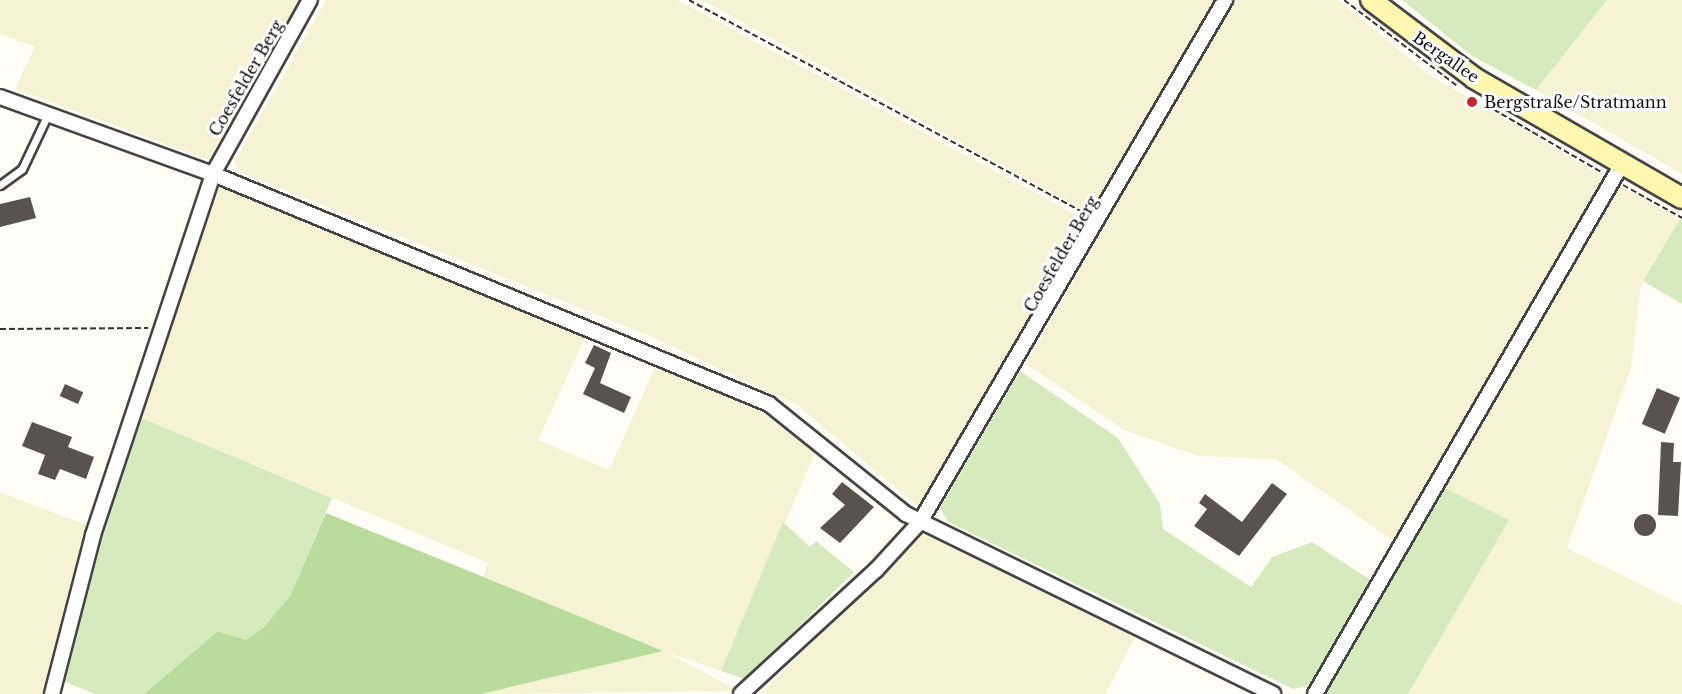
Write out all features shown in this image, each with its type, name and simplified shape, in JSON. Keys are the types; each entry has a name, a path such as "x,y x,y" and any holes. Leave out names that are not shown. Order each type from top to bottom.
{"street":[{"name":"Coesfelder Berg","path":"52,694 93,536 160,328 213,174 310,0"},
{"name":"Coesfelder Berg","path":"741,694 920,522 1099,222 1225,0"},
{"name":"Bergallee","path":"1371,0 1466,72 1682,198"},
{"path":"0,97 213,174 769,404 920,522 1273,694"},
{"path":"1316,694 1622,164"}],"lane":[{"path":"0,185 22,169 48,114"}],"path":[{"path":"689,0 1099,222"},
{"path":"0,329 160,328"}],"shaded area":[{"path":"0,0 299,0 209,160 15,89 35,47 0,34"},
{"path":"326,0 678,0 1091,223 930,503 916,505 796,404 643,333 240,172 234,162"},
{"path":"702,0 1220,0 1095,216"},
{"path":"1233,0 1338,0 1430,75 1604,177 1398,544 1276,459 1199,456 1124,430 1026,364"},
{"path":"1607,0 1682,0 1682,174 1536,90"},
{"path":"1616,184 1680,219 1641,284 1631,368 1567,548 1682,605 1682,694 1408,694 1508,520 1443,487"},
{"path":"220,186 587,333 538,440 609,470 658,361 754,407 815,453 721,671 668,653 739,691 481,694 661,651 483,577 488,563 139,417"},
{"path":"0,492 89,526 45,694 0,694"},
{"path":"940,531 1139,630 1105,694 760,694 924,532"}],"green space":[{"path":"1402,0 1607,0 1536,90 1472,56"},
{"path":"1680,219 1682,220 1682,304 1643,281"},
{"path":"1020,371 1118,438 1160,504 1163,529 1251,587 1272,557 1312,542 1369,579 1372,591 1318,683 1293,689 948,522 940,508"},
{"path":"139,417 332,498 290,596 264,627 246,640 218,631 144,694 95,694 63,681 101,528"},
{"path":"1443,487 1509,520 1408,694 1322,694"},
{"path":"326,513 663,651 481,694 144,694 218,631 246,640 264,627 290,596"},
{"path":"783,522 810,547 816,541 854,572 745,679 721,671"}],"building":[{"path":"30,197 36,218 0,227 0,204"},
{"path":"594,345 611,353 600,383 631,397 624,413 583,394 595,368 585,363"},
{"path":"65,384 83,392 78,404 60,396"},
{"path":"1657,388 1680,398 1665,434 1642,424"},
{"path":"32,422 72,437 68,447 94,457 86,479 60,469 55,480 38,474 45,455 22,446"},
{"path":"1661,442 1674,443 1673,462 1681,462 1678,516 1658,515"},
{"path":"842,482 874,507 840,543 820,528 845,505 832,494"},
{"path":"1272,483 1287,494 1239,556 1194,526 1207,509 1199,503 1205,494 1242,522"},
{"path":"1641,514 1649,514 1656,521 1656,529 1649,536 1641,536 1634,529 1634,521"}],"place":[{"name":"Bergstraße/Stratmann","path":"1472,102"}]}
